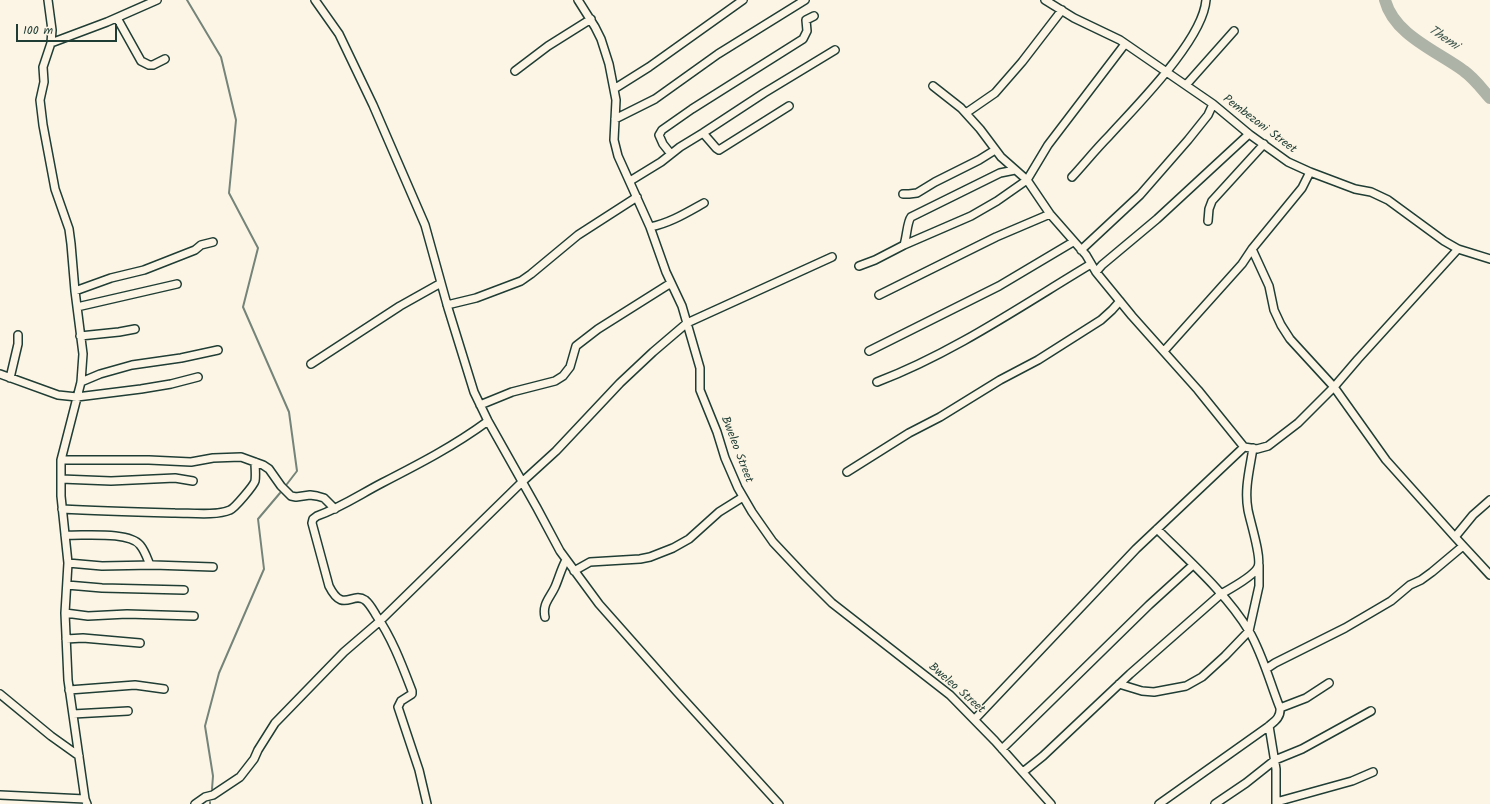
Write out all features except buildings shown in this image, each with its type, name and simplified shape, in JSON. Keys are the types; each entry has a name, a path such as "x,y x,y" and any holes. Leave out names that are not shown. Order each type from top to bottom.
{"street":[{"path":"0,795 86,801 69,690 65,613 68,563 62,509 61,479 61,460 82,382 83,354 69,229 55,189 40,100 44,82 43,67 51,43 52,30 48,0"},
{"path":"51,43 117,18 157,0"},
{"path":"315,0 339,34 373,105 425,225 447,305 474,392 488,421 560,552 599,604 779,804"},
{"name":"Bweleo Street","path":"578,0 602,39 616,100 615,148 650,227 671,283 682,306 700,368 700,390 717,432 725,458 743,497 774,542 832,603 950,695 975,719 1051,804"},
{"path":"614,89 649,67 743,0"},
{"path":"615,119 655,99 718,54 805,0"},
{"name":"Pembezoni Street","path":"1045,0 1125,44 1213,104 1249,134 1288,162 1310,172 1355,189 1371,192 1388,200 1444,241 1458,249 1490,259"},
{"path":"1072,177 1166,72 1197,28 1206,0"},
{"path":"966,113 995,93 1022,62 1062,10"},
{"path":"671,154 660,140 659,135 662,130 692,108 803,39 807,31 806,20 814,16"},
{"path":"117,18 141,61 146,64 153,65 165,59"},
{"path":"515,72 548,46 591,19"},
{"path":"1186,85 1234,31"},
{"path":"859,266 971,216 1015,190 1027,180 1058,131 1125,44"},
{"path":"630,181 764,93 835,50"},
{"path":"933,86 966,113 995,150 1014,170 1027,180 1050,214 1081,250 1096,272 1198,390 1244,447 1258,449 1268,446 1298,423 1334,387 1458,249"},
{"path":"1081,250 1140,194 1188,140 1208,115 1213,104"},
{"path":"703,133 719,150 789,106"},
{"path":"1096,272 1102,265 1157,219 1249,134"},
{"path":"1208,221 1209,209 1212,201 1264,144"},
{"path":"903,194 917,193 934,182 979,160 995,150"},
{"path":"904,245 907,237 908,222 911,217 1000,173 1014,170"},
{"path":"1164,351 1237,270 1252,249 1302,188 1310,172"},
{"path":"447,305 476,298 520,281 531,274 578,235 637,197"},
{"path":"650,227 674,220 704,203"},
{"path":"879,295 996,237 1050,214"},
{"path":"75,290 111,278 144,270 213,242"},
{"path":"869,351 999,286 1073,242"},
{"path":"1252,249 1270,286 1274,310 1290,339 1334,387 1386,460 1490,575"},
{"path":"195,804 205,797 213,795 240,777 254,760 258,750 275,723 344,652 380,621 522,482 556,451 620,383 653,352 687,323 832,257"},
{"path":"877,382 906,371 942,354 1091,264"},
{"path":"311,364 400,306 441,283"},
{"path":"480,405 512,392 555,381 563,376 570,366 576,346 592,333 671,283"},
{"path":"77,307 177,284"},
{"path":"847,472 909,433 940,417 1000,380 1038,360 1100,320 1120,301"},
{"path":"80,336 135,329"},
{"path":"10,378 18,344 18,335"},
{"path":"82,382 100,374 132,365 181,358 218,350"},
{"path":"0,374 58,395 77,397 141,389 171,384 198,377"},
{"path":"427,804 419,770 398,707 401,701 412,694 412,691 395,648 380,621 366,601 360,598 342,601 329,586 312,523 313,519 317,516 335,510 436,455 471,434 488,421"},
{"path":"975,719 1157,529 1244,447"},
{"path":"1119,684 1142,691 1154,692 1186,686 1202,677 1249,631 1259,586 1260,560 1247,507 1246,490 1252,448"},
{"path":"61,460 149,460 191,462 213,458 241,457 268,469 281,486 292,496 296,497 310,495 324,498 335,510"},
{"path":"62,509 191,514 221,513 239,504 244,494 253,486 255,478 255,462"},
{"path":"61,479 111,481 175,478 193,481"},
{"path":"574,571 590,562 640,559 650,557 673,548 688,539 719,512 743,497"},
{"path":"1455,538 1473,515 1490,500"},
{"path":"1157,529 1221,594 1249,631 1266,669 1281,713 1269,726 1158,804"},
{"path":"65,535 128,538 140,545 150,565"},
{"path":"1266,669 1345,628 1391,601 1410,585 1421,580 1432,572 1463,546"},
{"path":"545,617 544,611 546,600 554,589 560,571 566,560"},
{"path":"68,563 102,566 150,565 213,567"},
{"path":"1002,749 1149,605 1193,565"},
{"path":"1023,772 1048,751 1119,684 1221,594 1238,585 1257,569 1259,565"},
{"path":"67,585 102,588 184,590"},
{"path":"65,613 88,616 126,614 194,616"},
{"path":"66,639 83,638 140,643"},
{"path":"1280,708 1306,698 1329,683"},
{"path":"69,690 135,685 164,689"},
{"path":"0,694 51,736 79,756"},
{"path":"73,714 128,711"},
{"path":"1215,804 1246,783 1275,760 1302,749 1371,711"},
{"path":"1269,726 1276,769 1276,803 1352,781 1373,772"}],"waterway":[{"path":"187,0 221,57 236,120 229,193 258,248 243,307 289,412 297,471 287,484"},
{"name":"Themi","path":"1385,0 1397,23 1407,33 1468,74 1490,98"},
{"path":"212,789 213,776 205,726 219,673 264,569 258,519 280,493"}]}
